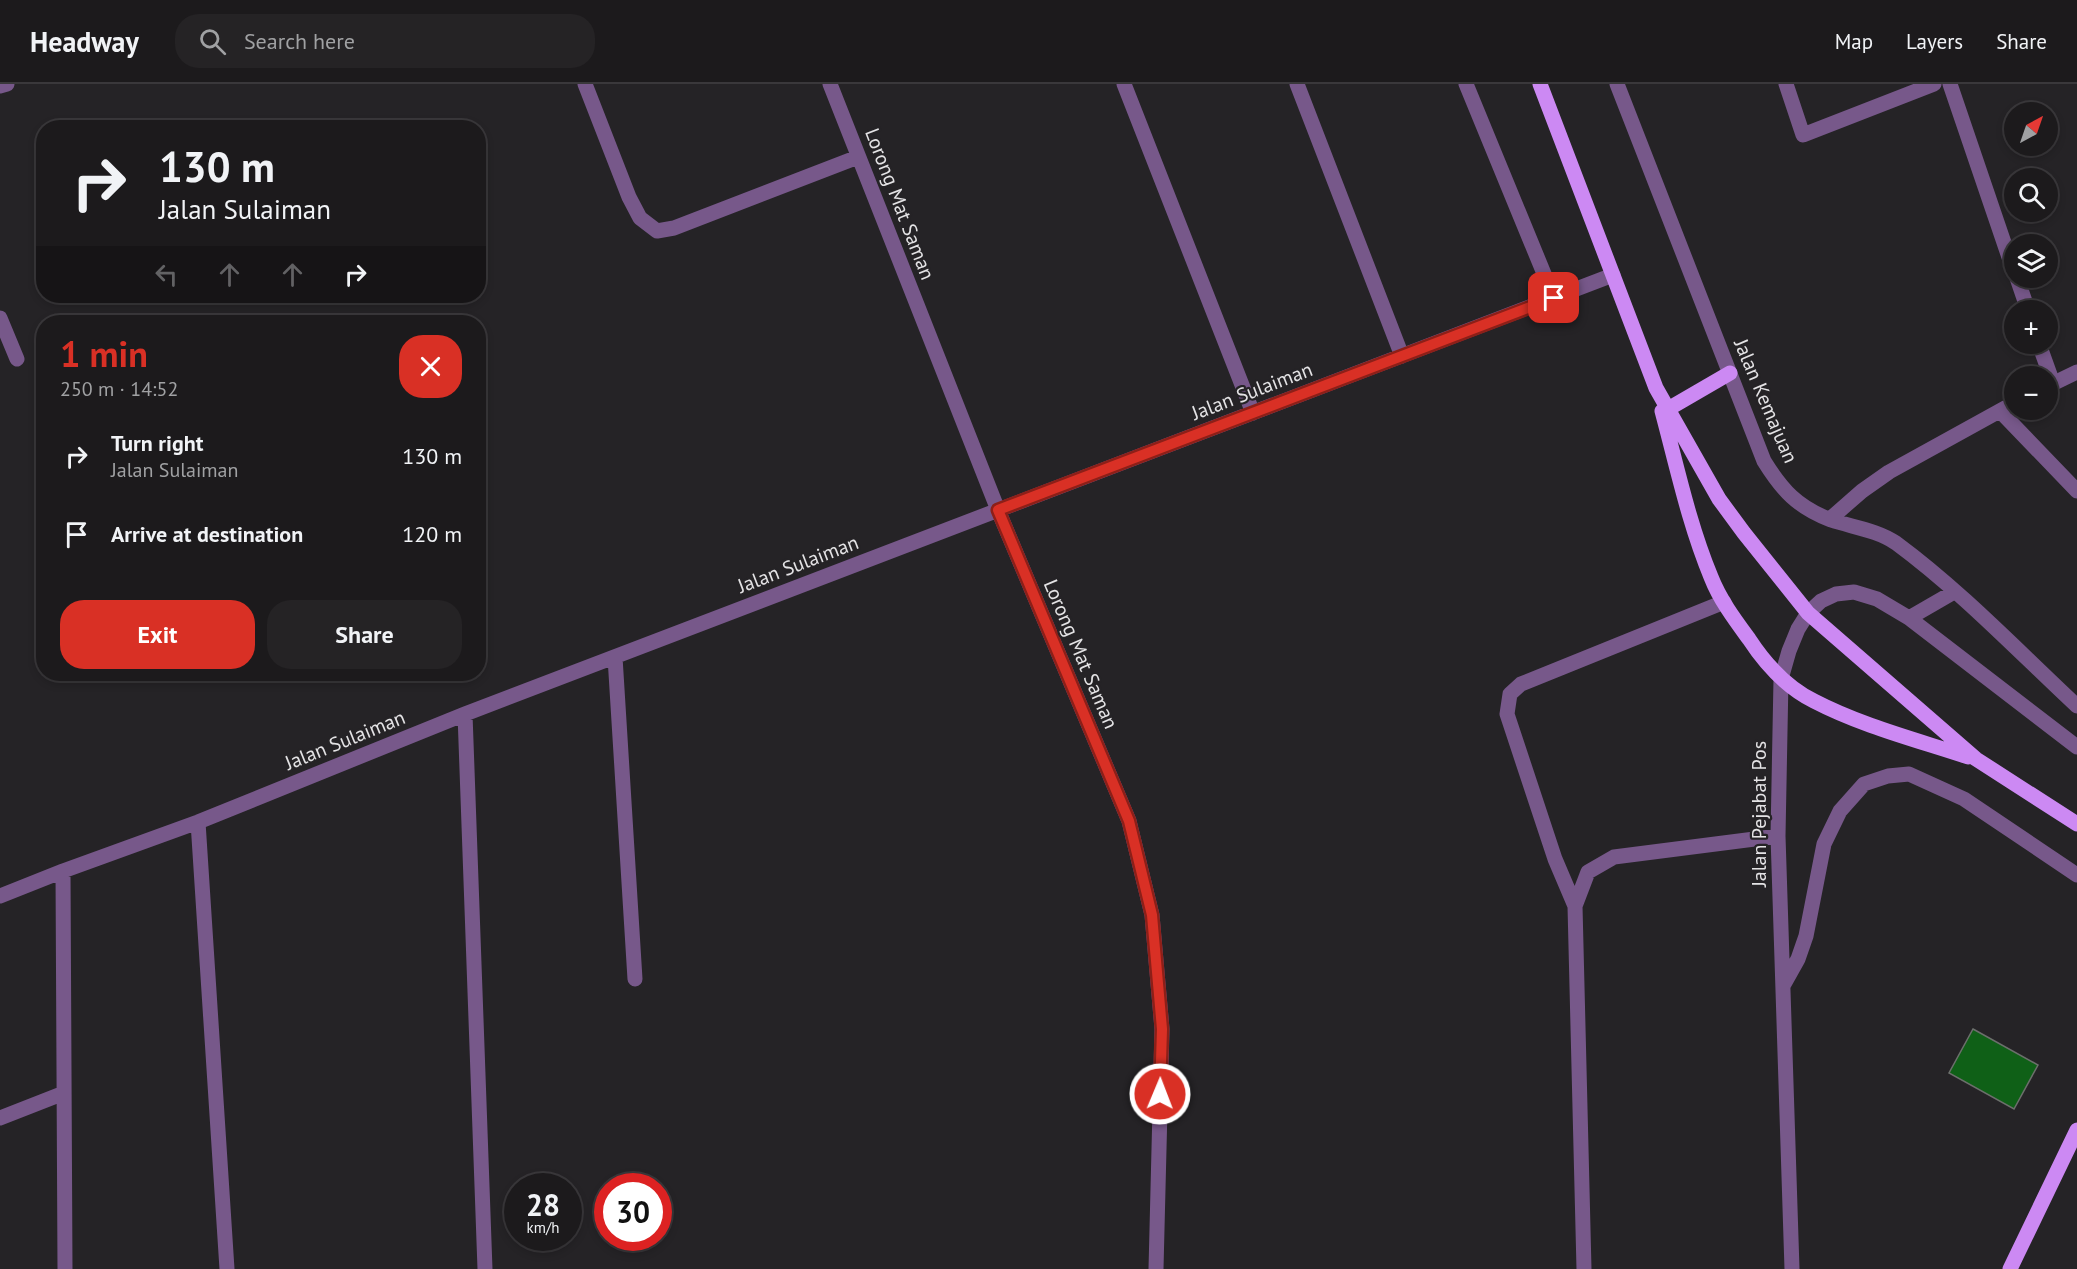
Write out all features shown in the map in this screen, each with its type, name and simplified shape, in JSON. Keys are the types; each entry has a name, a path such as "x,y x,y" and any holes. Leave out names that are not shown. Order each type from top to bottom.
{"main road":[{"path":"1540,84 1656,388 1693,525 1712,578 1724,602 1758,652 1781,679 1813,700 1854,719 1976,759"},
{"path":"1668,409 1730,373"},
{"path":"1656,388 1719,499 1769,567 1808,613 1976,759 2077,824"},
{"path":"2010,1269 2077,1130"}],"street":[{"path":"0,86 7,84"},
{"path":"585,84 629,198 640,218 657,231 674,228 858,157"},
{"name":"Lorong Mat Saman","path":"830,84 998,510 1129,821 1152,915 1162,1029 1156,1269"},
{"path":"1124,84 1253,413"},
{"path":"1297,84 1401,356"},
{"path":"1466,84 1554,298"},
{"name":"Jalan Kemajuan","path":"1617,84 1764,461 1780,487 1799,503 1830,519 1862,528 1894,542 1954,592 2077,706"},
{"path":"1786,84 1803,135 1934,84"},
{"path":"1950,84 2004,243"},
{"name":"Jalan Sulaiman","path":"0,896 198,822 465,714 1613,275"},
{"path":"0,318 17,359"},
{"path":"2058,380 2077,372"},
{"path":"1830,519 1862,490 1888,472 2004,409"},
{"path":"2000,411 2077,491"},
{"path":"1808,613 1821,601 1836,594 1854,592 1877,599 1909,618 2077,747"},
{"path":"1909,618 1954,592"},
{"path":"1584,1269 1575,906 1555,859 1507,714 1510,694 1521,684 1724,602"},
{"name":"Jalan Pejabat Pos","path":"1792,1269 1778,836 1781,679 1794,640 1808,613"},
{"path":"615,657 635,979"},
{"path":"465,714 485,1269"},
{"path":"1784,984 1798,959 1806,936 1824,844 1840,811 1864,784 1888,776 1909,774 1964,799 2077,875"},
{"path":"198,822 227,1269"},
{"path":"1575,906 1588,872 1614,857 1778,836"},
{"path":"63,871 65,1269"},
{"path":"0,1118 64,1093"}],"building":[{"path":"1973,1029 2038,1065 2014,1109 1949,1073"}],"route":[{"path":"1160,1094 1162,1029 1152,915 1129,821 998,510 1554,298"}]}
